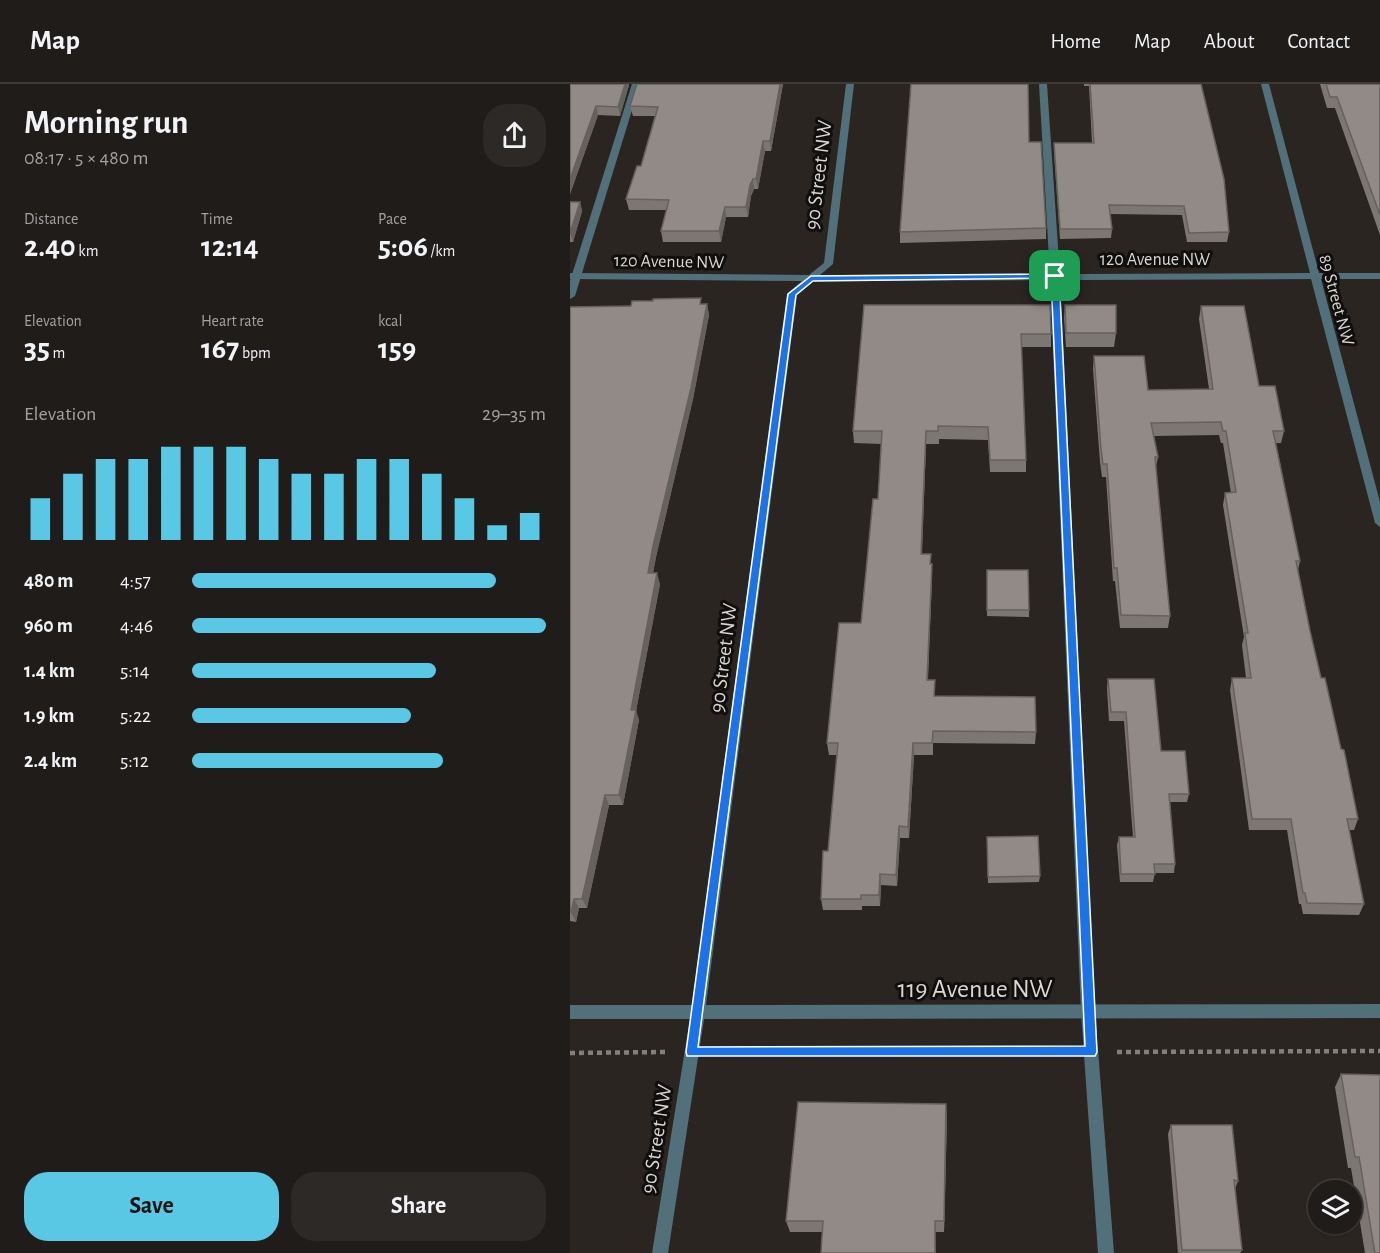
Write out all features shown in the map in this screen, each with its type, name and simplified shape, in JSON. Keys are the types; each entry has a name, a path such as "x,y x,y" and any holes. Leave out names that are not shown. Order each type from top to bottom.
{"street":[{"path":"570,296 573,276 636,84"},
{"name":"90 Street NW","path":"660,1253 698,1012 792,294 828,264 850,84"},
{"path":"1043,84 1055,276 1088,1012 1106,1253"},
{"name":"89 Street NW","path":"1265,84 1313,275 1380,524"},
{"name":"120 Avenue NW","path":"573,276 811,279 1380,276"},
{"name":"119 Avenue NW","path":"570,1012 1380,1011"}],"path":[{"path":"570,1053 1380,1051"}],"building":[{"path":"570,84 625,84 618,107 596,106 570,179"},
{"path":"637,84 780,84 770,141 763,141 756,179 753,179 750,185 746,207 725,207 719,231 661,231 669,200 626,199 637,166 641,166 658,107 630,106"},
{"path":"911,84 1028,84 1029,142 1041,142 1046,228 900,232"},
{"path":"1090,84 1201,84 1224,179 1229,232 1189,233 1184,206 1109,205 1112,229 1060,229 1054,143 1094,143"},
{"path":"1326,84 1380,84 1380,215 1337,97 1330,97"},
{"path":"570,202 580,202 570,233"},
{"path":"701,298 700,304 707,304 691,388 648,573 657,573 631,710 636,710 619,795 605,795 582,899 574,899 570,912 570,307 631,306 632,301"},
{"path":"864,305 1050,305 1051,334 1021,334 1026,460 990,460 988,427 938,426 938,431 926,431 921,554 931,554 930,564 932,564 927,680 935,680 934,696 1035,697 1036,732 933,731 932,743 913,743 908,827 899,826 896,875 880,874 879,895 861,895 861,899 821,899 823,851 828,851 838,743 827,743 839,623 861,623 873,499 878,499 882,431 853,431"},
{"path":"1065,305 1116,305 1116,333 1066,333"},
{"path":"1201,306 1244,306 1259,386 1275,386 1284,431 1273,431 1300,561 1296,561 1310,631 1321,678 1325,678 1341,749 1344,750 1358,819 1347,819 1364,904 1307,903 1305,893 1303,893 1291,819 1252,819 1232,678 1251,678 1245,633 1248,633 1225,493 1236,492 1226,431 1223,431 1221,422 1151,423 1158,457 1155,457 1170,616 1121,615 1117,568 1114,568 1107,464 1103,464 1101,449 1094,356 1144,356 1148,390 1213,389"},
{"path":"987,570 1028,570 1029,610 987,610"},
{"path":"1108,679 1154,679 1161,751 1185,751 1189,794 1169,794 1175,864 1154,864 1155,874 1121,874 1119,837 1135,837 1126,712 1111,712"},
{"path":"1038,836 1040,876 988,877 987,837"},
{"path":"1341,1074 1380,1075 1380,1253 1375,1253 1359,1157 1355,1157"},
{"path":"798,1102 946,1104 944,1221 935,1221 935,1253 821,1253 823,1221 786,1221"},
{"path":"1171,1125 1232,1125 1238,1181 1234,1180 1242,1250 1182,1250"}],"route":[{"path":"1055,276 1091,1052 692,1052 792,294 811,279 1055,276"}]}
